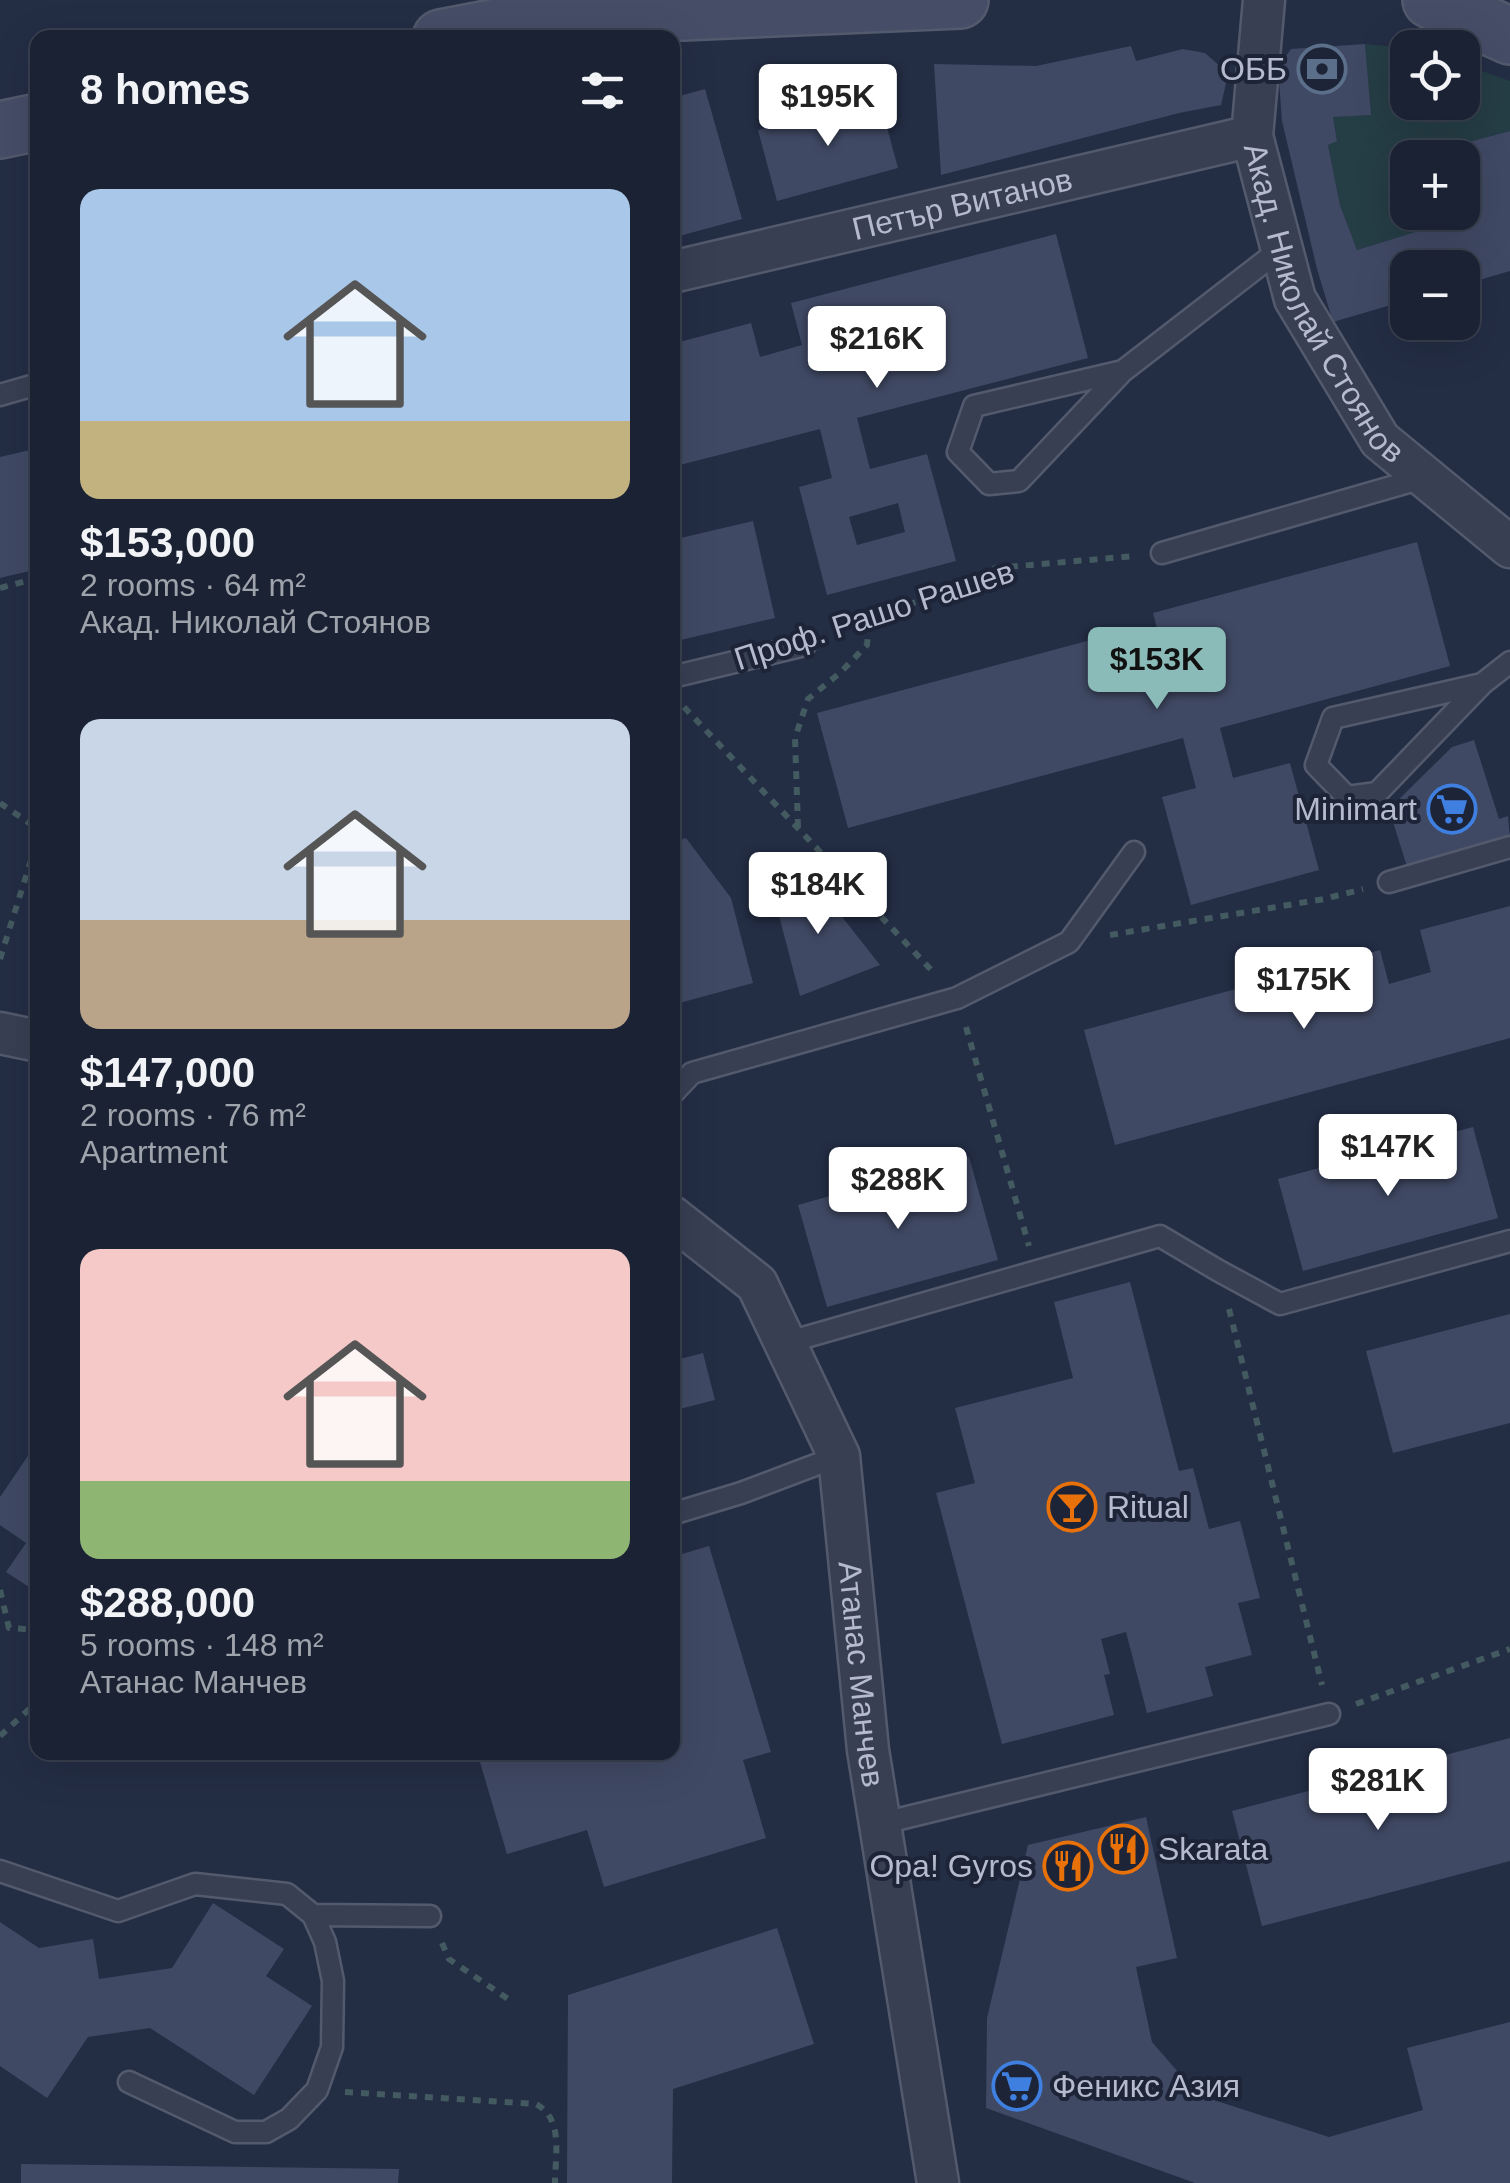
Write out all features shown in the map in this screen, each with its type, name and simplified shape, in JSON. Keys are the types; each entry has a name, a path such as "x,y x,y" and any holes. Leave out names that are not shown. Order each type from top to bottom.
{"street":[{"path":"469,30 541,9 960,0"},
{"name":"Акад. Николай Стоянов","path":"1264,0 1252,136 1295,300 1380,440 1510,547"},
{"path":"1431,0 1510,36"},
{"path":"0,130 30,124"},
{"name":"Петър Витанов","path":"680,270 1252,136"},
{"path":"0,1033 30,1040"},
{"name":"Атанас Манчев","path":"680,1223 757,1284 839,1456 868,1750 938,2183"}],"lane":[{"path":"1124,371 974,406 958,452 989,484 1019,481 1124,371 1282,248"},
{"path":"0,396 30,387"},
{"path":"1162,553 1426,478"},
{"name":"Проф. Рашо Рашев","path":"680,675 805,645"},
{"path":"1482,684 1333,718 1316,765 1347,796 1377,793 1482,684 1510,662"},
{"path":"1389,882 1510,846"},
{"path":"680,1086 692,1073 957,998 1069,942 1134,852"},
{"path":"785,1343 1160,1236 1280,1304 1510,1241"},
{"path":"680,1511 839,1456"},
{"path":"879,1824 1329,1714"},
{"path":"0,1871 118,1911 195,1884 287,1894 314,1915 325,1942 333,1981 332,2047 317,2090 289,2120 266,2132 235,2132 129,2082"},
{"path":"314,1915 430,1916"}],"path":[{"name":"Проф. Рашо Рашев","path":"805,645 870,614 975,587 995,568 1162,553"},
{"path":"0,588 30,580"},
{"path":"798,828 795,738 808,699 868,645 870,614"},
{"path":"680,703 957,998 1036,1270"},
{"path":"0,803 30,824"},
{"path":"0,959 30,863"},
{"path":"1069,942 1324,899"},
{"path":"1219,1271 1329,1714 1510,1650"},
{"path":"0,1590 9,1628 30,1629"},
{"path":"0,1736 30,1708"},
{"path":"430,1916 449,1959 508,1999"},
{"path":"317,2090 536,2104 548,2110 555,2126 554,2183"}],"shaded area":[{"path":"1365,44 1390,46 1390,120 1480,120 1480,70 1510,81 1510,131 1476,140 1390,140 1390,230 1422,230 1357,250 1340,205 1328,145 1337,140 1333,117 1370,114"}],"building":[{"path":"1365,44 1371,115 1333,117 1337,141 1328,145 1340,205 1357,250 1422,230 1480,230 1480,140 1476,140 1510,131 1510,271 1480,280 1480,250 1390,250 1390,305 1333,322 1282,121 1278,67 1291,49"},
{"path":"1131,46 1136,61 1183,49 1205,53 1222,68 1227,79 1221,105 941,175 934,64 1036,66"},
{"path":"705,89 742,219 680,236 680,96"},
{"path":"879,98 898,168 777,201 758,130"},
{"path":"1056,234 1088,358 857,418 870,469 927,454 956,561 827,595 799,487 832,478 820,429 680,465 680,342 751,323 760,357 802,345 791,303","holes":["898,503 905,532 857,545 849,517"]},
{"path":"30,450 30,571 0,578 0,457"},
{"path":"753,521 775,618 680,640 680,538"},
{"path":"1417,542 1450,666 1220,728 1233,778 1290,763 1319,870 1191,905 1162,797 1196,788 1183,738 848,828 817,713 1113,634 1122,667 1164,656 1153,613"},
{"path":"1474,740 1499,819 1508,816 1510,838 1408,870 1389,809 1452,747"},
{"path":"686,838 731,898 753,983 680,1003 680,840"},
{"path":"810,876 880,965 800,996 772,889"},
{"path":"1510,906 1510,1038 1115,1145 1084,1030 1380,950 1389,984 1431,972 1420,930"},
{"path":"1473,1127 1498,1218 1303,1271 1278,1179"},
{"path":"969,1157 998,1260 827,1307 798,1205"},
{"name":"Ritual","path":"1130,1282 1179,1471 1193,1468 1209,1529 1240,1521 1260,1598 1238,1603 1252,1655 1205,1667 1213,1696 1147,1713 1126,1632 1101,1639 1110,1674 1104,1675 1114,1715 1002,1744 936,1493 975,1483 955,1408 1073,1378 1054,1302"},
{"path":"1510,1314 1510,1423 1393,1453 1366,1351"},
{"path":"703,1353 715,1400 680,1409 680,1359"},
{"path":"30,1453 30,1588 6,1572 26,1543 0,1525 0,1497"},
{"path":"709,1546 771,1752 743,1760 766,1838 604,1887 587,1830 507,1854 479,1760 680,1760 680,1555"},
{"path":"1510,1738 1510,1861 1262,1926 1232,1811"},
{"path":"1146,1817 1177,1958 1136,1967 1152,2042 1198,2095 1329,2137 1423,2110 1407,2048 1510,2022 1510,2183 1195,2183 986,2108 987,2018 1028,1845"},
{"path":"213,1903 284,1949 266,1976 312,2006 254,2095 150,2028 88,2037 47,2098 0,2066 0,1922 39,1948 93,1939 99,1979 172,1968"},
{"path":"777,1928 814,2044 673,2089 672,2183 567,2183 568,1995"},
{"path":"21,2164 399,2169 398,2183 21,2183"}],"place":[{"name":"ОББ","path":"1322,69"},
{"name":"Minimart","path":"1452,809"},
{"name":"Ritual","path":"1072,1507"},
{"name":"Skarata","path":"1123,1849"},
{"name":"Opa! Gyros","path":"1068,1866"},
{"name":"Феникс Азия","path":"1017,2086"}]}
